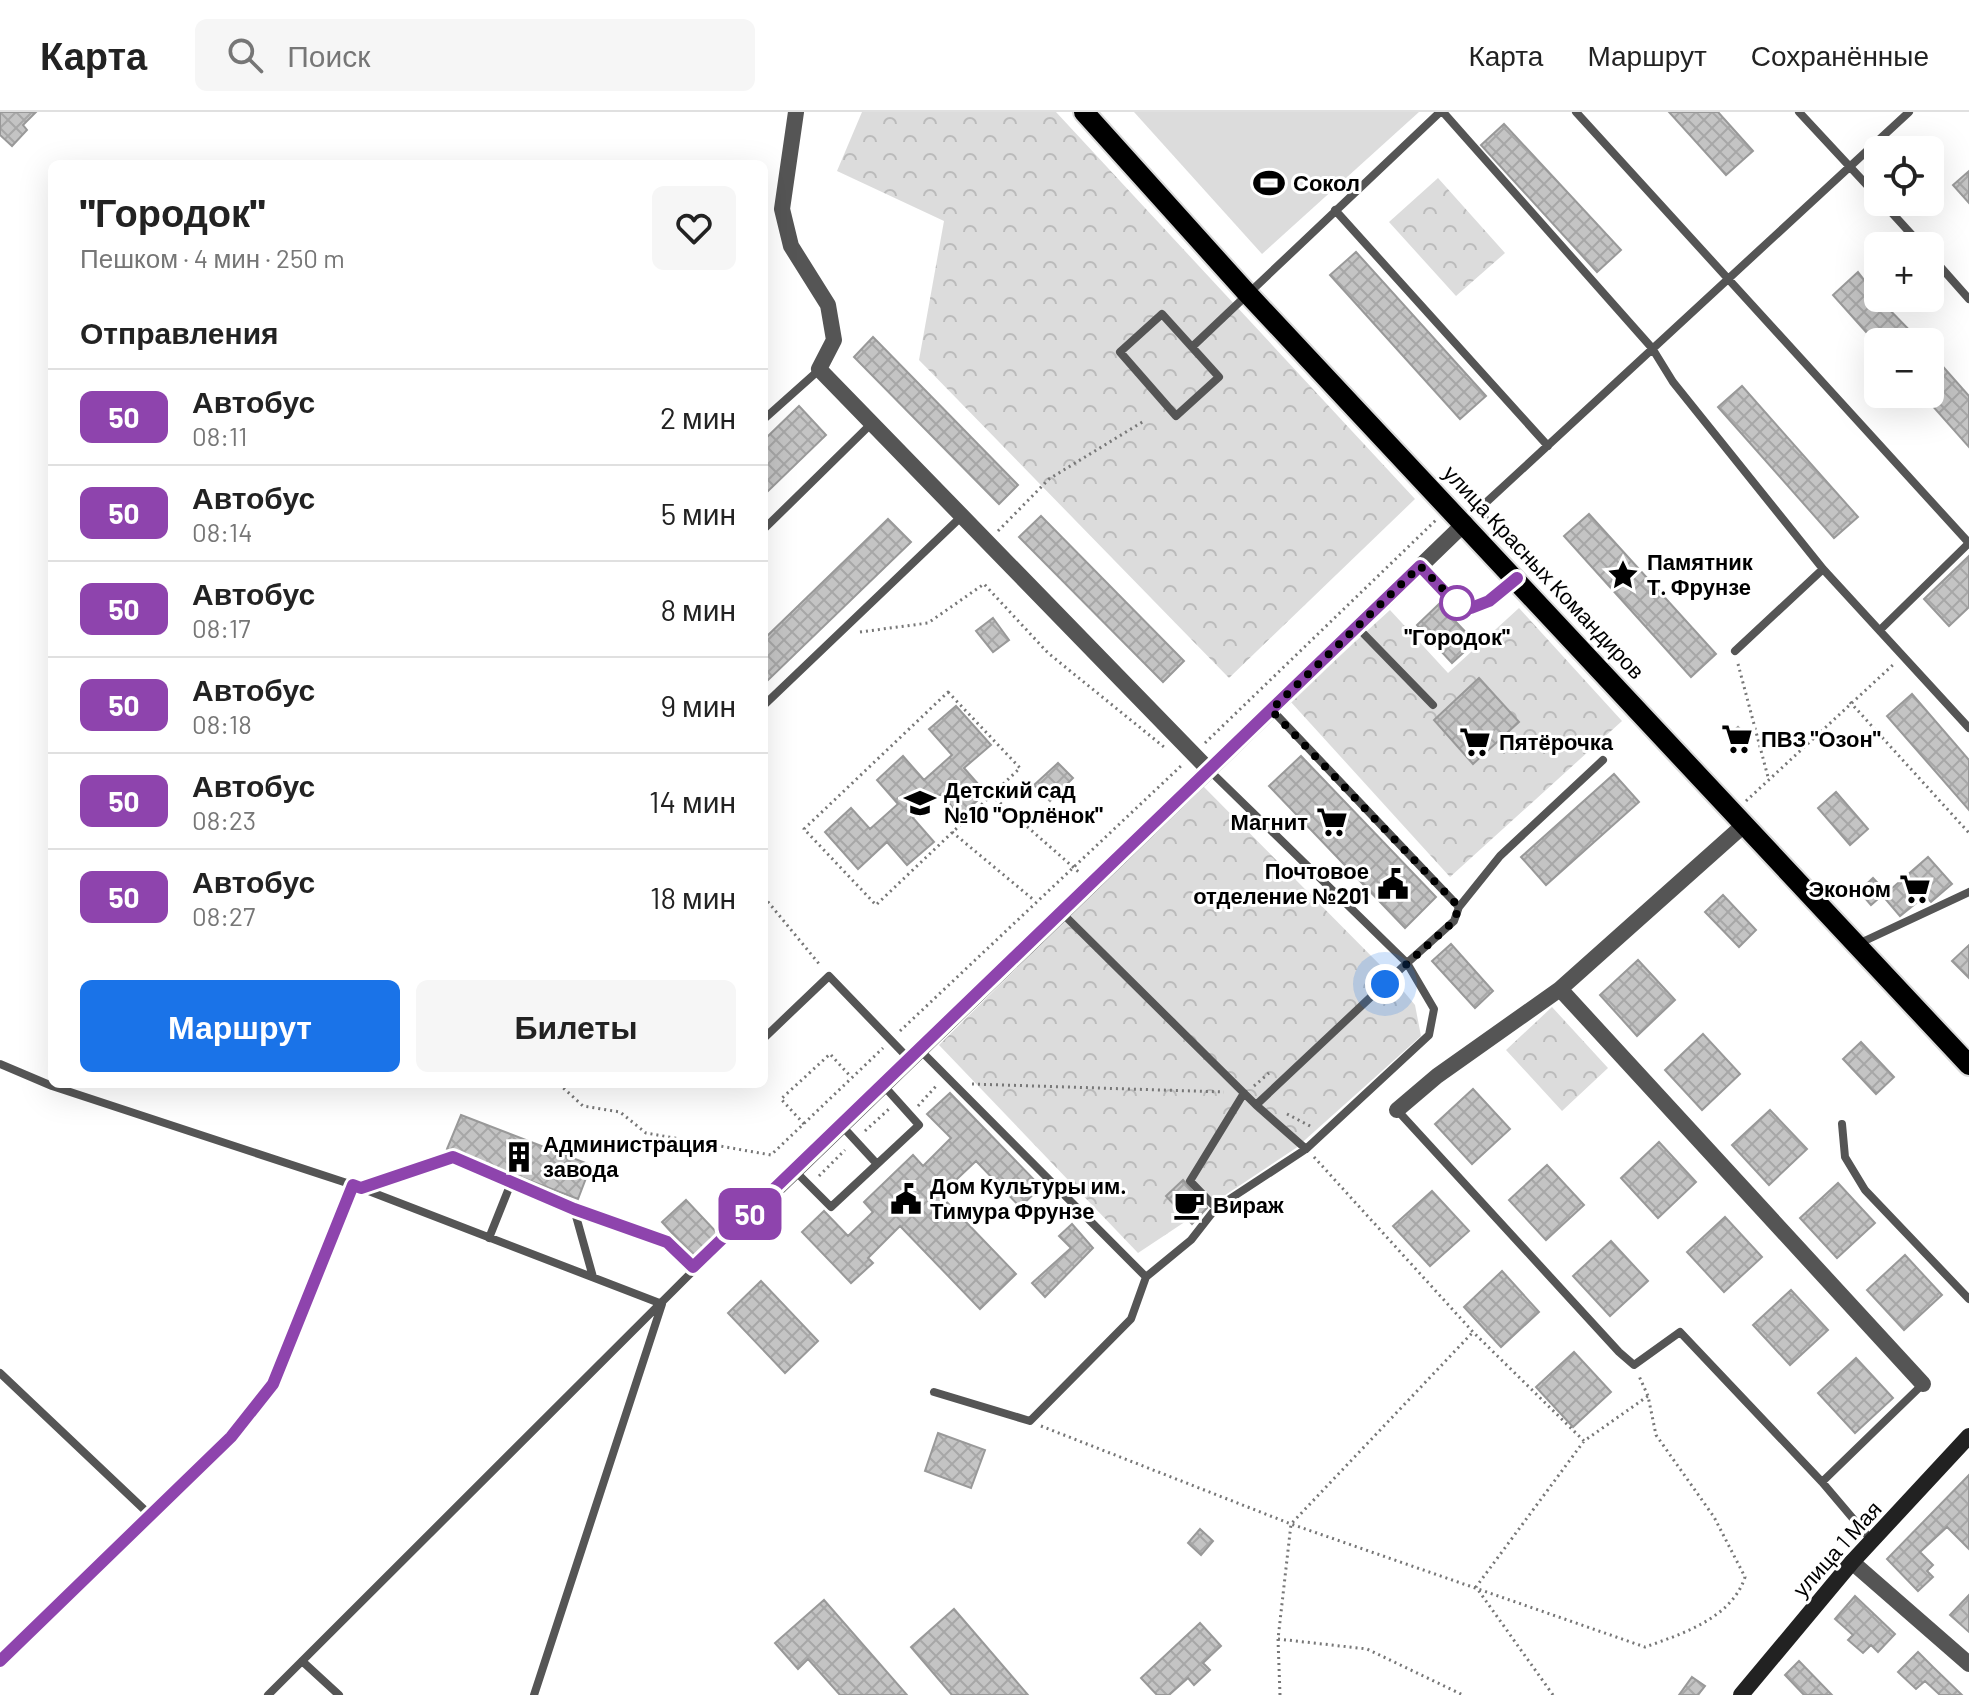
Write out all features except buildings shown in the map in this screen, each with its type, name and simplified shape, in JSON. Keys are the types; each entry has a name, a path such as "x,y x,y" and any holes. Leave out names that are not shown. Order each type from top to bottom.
{"main road":[{"name":"улица Красных Командиров","path":"1084,112 1246,292 1472,516 1517,578 1969,1065"},
{"name":"улица 1 Мая","path":"1749,1692 1852,1562 1969,1436"}],"street":[{"path":"796,112 782,209 791,246 828,305 834,340 819,369 964,514 1192,756 1209,770"},
{"path":"734,1230 1472,516"},
{"path":"1420,566 1454,602 1471,608 1489,601 1517,578"},
{"path":"1397,1110 1437,1076 1560,989 1745,824"},
{"path":"1560,989 1923,1384"},
{"path":"1852,1562 1969,1664"}],"lane":[{"path":"1192,347 1246,292 1442,112 1652,348 1682,394 1823,569 1969,728"},
{"path":"1576,112 1969,543 1881,629"},
{"path":"1799,112 1864,182"},
{"path":"1472,516 1909,112"},
{"path":"1335,210 1548,446"},
{"path":"1895,216 1909,232"},
{"path":"1944,271 1969,299"},
{"path":"1162,314 1192,347 1219,377 1176,416 1120,352 1162,314"},
{"path":"768,415 819,369"},
{"path":"768,525 872,423"},
{"path":"768,701 964,514"},
{"path":"1735,651 1823,569"},
{"path":"1357,627 1433,705"},
{"path":"1271,710 1459,907"},
{"path":"1256,1105 1454,921 1459,907 1500,856 1603,760"},
{"path":"934,1392 1030,1421 1131,1319 1146,1277 1191,1240 1216,1208 1306,1149 1429,1035 1434,1009 1407,963 1209,770"},
{"path":"1857,945 1969,892"},
{"path":"1062,912 1256,1105 1306,1149"},
{"path":"768,1034 829,976 891,1040 954,1084 1146,1277"},
{"path":"0,1064 48,1084"},
{"path":"795,1171 831,1207 919,1125 883,1085"},
{"path":"58,1088 357,1187 662,1304"},
{"path":"1216,1208 1190,1181 1244,1093"},
{"path":"1397,1110 1634,1365 1680,1332 1822,1482 1873,1542"},
{"path":"1842,1124 1845,1157 1865,1190 1969,1299"},
{"path":"842,1126 877,1164"},
{"path":"0,1661 231,1437 273,1384 357,1187 453,1157 574,1209 667,1242 693,1267"},
{"path":"489,1238 511,1183"},
{"path":"574,1209 593,1277"},
{"path":"268,1695 662,1304 693,1267 734,1230"},
{"path":"534,1695 662,1304"},
{"path":"0,1373 150,1515"},
{"path":"1822,1482 1923,1384"},
{"path":"302,1661 339,1695"}],"path":[{"path":"988,540 1049,479 1144,421"},
{"path":"1472,516 1550,586"},
{"path":"563,1088 583,1106 620,1112 646,1133 771,1155 1035,901 1192,756 1433,522"},
{"path":"840,635 928,623 984,584 1048,653 1160,746 1192,756"},
{"path":"1735,651 1768,777"},
{"path":"1745,824 1746,800 1904,655"},
{"path":"948,692 1020,768 991,795 876,905 804,829 948,692"},
{"path":"1850,702 1969,833"},
{"path":"991,795 1071,868 1094,881"},
{"path":"952,832 1035,901"},
{"path":"768,902 829,976"},
{"path":"804,1124 781,1099 830,1054 851,1077"},
{"path":"910,1115 937,1084 1244,1093"},
{"path":"1306,1149 1473,1332 1584,1441"},
{"path":"1280,1695 1278,1639 1291,1524 1473,1332"},
{"path":"1030,1421 1291,1524 1645,1647 1697,1628 1740,1592 1745,1577 1714,1517 1656,1435 1648,1396 1634,1365"},
{"path":"1476,1587 1584,1441 1648,1396"},
{"path":"1476,1587 1553,1695"},
{"path":"1278,1639 1367,1649 1463,1695"}],"green space":[{"path":"862,112 1056,112 1415,499 1229,678 919,360 944,221 837,171"},
{"name":"Сокол","path":"1134,112 1419,112 1262,254"},
{"path":"1438,178 1505,253 1456,296 1389,222"},
{"path":"1519,608 1622,721 1450,877 1290,701 1390,610 1448,673"},
{"path":"1202,785 1389,974 1415,1005 1421,1036 1296,1148 1138,1253 939,1045"},
{"path":"1552,1007 1608,1068 1562,1111 1506,1050"}],"bus line":[{"name":"50","path":"0,1661 231,1437 273,1384 353,1185 361,1188 453,1157 574,1209 667,1242 693,1267 1420,566 1454,602 1471,608 1489,601 1517,578"}],"place":[{"name":"Сокол","path":"1269,183"},
{"name":"Памятник Т. Фрунзе","path":"1623,575"},
{"name":"\"Городок\"","path":"1457,603"},
{"name":"ПВЗ \"Озон\"","path":"1737,739"},
{"name":"Пятёрочка","path":"1475,742"},
{"name":"Детский сад №10 \"Орлёнок\"","path":"920,803"},
{"name":"Магнит","path":"1332,822"},
{"name":"Почтовое отделение №201","path":"1393,884"},
{"name":"Эконом","path":"1915,889"},
{"name":"Администрация завода","path":"519,1157"},
{"name":"Дом Культуры им. Тимура Фрунзе","path":"906,1199"},
{"name":"Вираж","path":"1189,1205"}],"route":[{"path":"1385,984 1454,921 1459,907 1271,710 1420,566 1457,603"}]}
